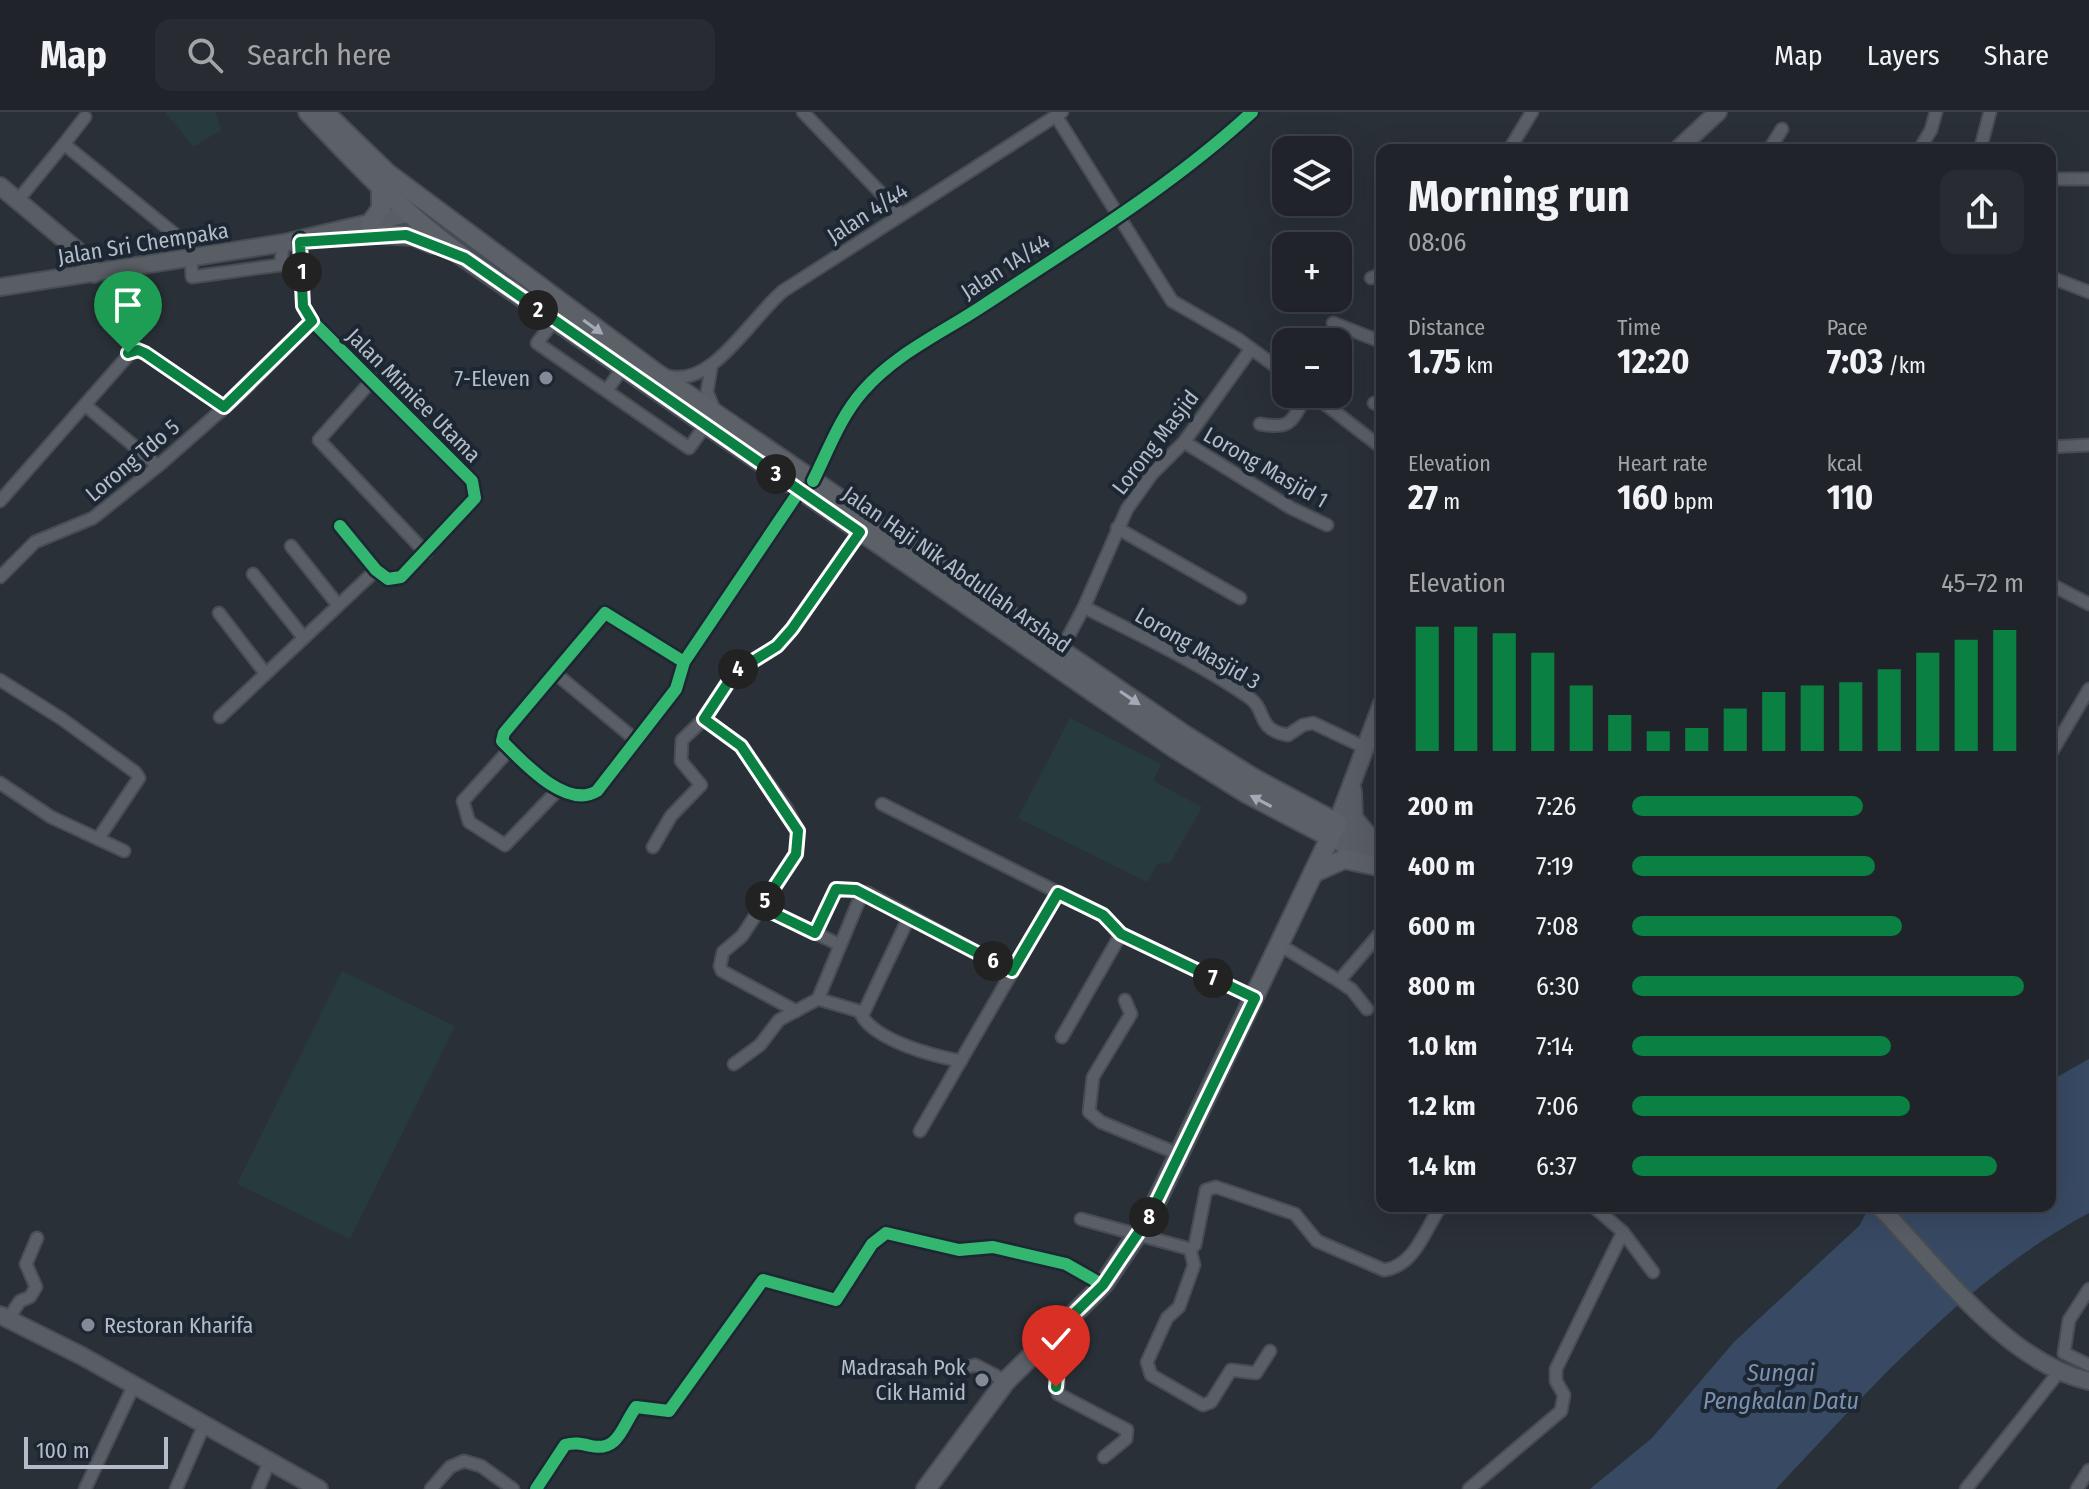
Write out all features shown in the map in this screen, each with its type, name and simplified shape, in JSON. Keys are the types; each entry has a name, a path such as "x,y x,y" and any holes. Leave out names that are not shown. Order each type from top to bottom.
{"main road":[{"name":"Jalan Haji Nik Abdullah Arshad","path":"308,112 384,182 496,257 656,373 711,419 806,486 1334,830"},
{"name":"Jalan Haji Nik Abdullah Arshad","path":"324,112 384,182"},
{"path":"1683,144 1718,112"},
{"path":"384,182 413,216 433,218 496,257"},
{"path":"384,182 375,229 414,236 465,258"},
{"path":"0,186 85,257 94,274"},
{"name":"Jalan Haji Nik Abdullah Arshad","path":"413,216 465,258 622,369 711,419"},
{"name":"Jalan Sri Chempaka","path":"0,287 375,229 413,216"},
{"name":"Jalan Haji Nik Abdullah Arshad","path":"806,486 860,532 1176,749 1246,793 1334,830"},
{"path":"926,1489 1006,1381 1103,1285 1137,1236 1181,1155 1334,830 1376,720"},
{"path":"1353,785 1354,818 1376,842"},
{"path":"1334,830 1376,847"},
{"path":"1334,830 1376,862"},
{"path":"1311,875 1344,859 1376,866"},
{"path":"1885,1212 2006,1339 2058,1373 2089,1381"},
{"path":"4,1317 205,1423 319,1489"}],"street":[{"path":"803,112 901,214"},
{"name":"Jalan 1A/44","path":"559,789 571,796 586,798 597,791 637,741 676,689 684,662 806,486 861,393 896,360 1116,217 1222,140 1252,112"},
{"path":"1513,144 1532,112"},
{"path":"1923,144 1936,112"},
{"path":"1982,144 1990,112"},
{"path":"1059,114 1116,217 1172,301 1272,364"},
{"name":"Jalan 4/44","path":"711,368 760,310 783,291 1059,114"},
{"path":"18,200 85,117"},
{"path":"1773,144 1782,129"},
{"path":"64,144 177,236"},
{"path":"2056,179 2089,179"},
{"path":"294,241 303,306 312,321"},
{"path":"2056,279 2089,292"},
{"name":"Jalan Mimiee Utama","path":"312,321 472,481 477,492 426,553 401,577 388,579 376,570"},
{"name":"Lorong Tdo 5","path":"0,577 37,541 93,518 158,466 312,321"},
{"path":"554,321 537,343 689,448 711,419 707,392 711,368"},
{"path":"1333,323 1376,340"},
{"name":"Lorong Masjid","path":"1060,652 1084,607 1117,528 1152,474 1184,442 1251,349"},
{"path":"0,501 128,353 138,350 145,353 224,407"},
{"path":"656,373 684,379 711,368"},
{"path":"607,390 622,369"},
{"path":"373,379 319,440 426,553"},
{"path":"85,405 158,466"},
{"path":"1260,424 1279,427 1290,423 1300,408"},
{"path":"1329,408 1376,444"},
{"name":"Lorong Masjid 1","path":"1184,442 1291,508 1327,525"},
{"path":"2056,447 2089,445"},
{"path":"220,717 376,570 340,526"},
{"path":"1117,528 1240,598"},
{"path":"653,847 673,814 700,790 699,779 681,761 679,748 682,740 704,719 735,672 777,646 792,629 860,532"},
{"path":"291,546 338,605"},
{"path":"253,574 304,638"},
{"path":"2056,587 2089,604"},
{"name":"Lorong Masjid 3","path":"1084,607 1185,659 1246,695 1257,704 1263,724 1269,729 1288,735 1313,723 1366,748"},
{"path":"219,613 265,673"},
{"path":"510,749 463,801 463,812 469,822 505,845 559,789 502,741 504,733 605,613 684,662"},
{"path":"555,673 637,741"},
{"path":"0,680 62,719 139,778 98,839"},
{"path":"2056,745 2089,689"},
{"path":"704,719 741,746 798,831 796,854 742,936 723,952 720,966 722,971 796,1011"},
{"path":"0,783 51,817 124,851"},
{"path":"882,804 1103,915 1121,934 1255,998"},
{"path":"815,933 836,889 868,893 1012,971"},
{"path":"734,1064 758,1046 779,1020 818,999 860,898 868,893"},
{"path":"920,1131 1058,893"},
{"path":"761,907 840,945"},
{"path":"862,1012 909,917"},
{"path":"1062,1037 1121,934"},
{"path":"1339,981 1376,938"},
{"path":"1280,945 1352,990 1367,1009"},
{"path":"818,999 862,1012 868,1024 918,1051 961,1061"},
{"path":"1125,1000 1131,1014 1093,1077 1089,1112 1101,1122 1181,1155"},
{"path":"1190,1249 1195,1245 1206,1190 1211,1186 1295,1214 1317,1241 1372,1269 1384,1270 1403,1263 1414,1251 1437,1212"},
{"path":"1600,1212 1623,1232 1653,1272"},
{"path":"1081,1219 1190,1249"},
{"path":"1469,1489 1561,1411 1564,1395 1556,1381 1556,1369 1623,1232"},
{"path":"536,1489 565,1445 575,1443 605,1449 612,1445 636,1407 669,1411 763,1280 836,1300 881,1235 892,1233 961,1251 993,1247 1066,1264 1103,1285"},
{"path":"4,1317 19,1302 30,1297 36,1287 26,1264 37,1238"},
{"path":"1190,1249 1194,1265 1179,1307 1167,1318 1147,1362 1151,1375 1203,1405 1211,1402 1231,1370 1256,1373 1270,1351"},
{"path":"2089,1289 2069,1320 2064,1343 2066,1356 2089,1365"},
{"path":"1036,1351 1058,1366 1058,1394 1127,1430 1126,1439 1104,1457"},
{"path":"952,1371 975,1365 1006,1381"},
{"path":"1966,1489 2058,1373"},
{"path":"85,1489 134,1385"},
{"path":"176,1489 205,1423"},
{"path":"258,1489 270,1460"},
{"path":"431,1489 450,1467 464,1461 481,1466 513,1489"},
{"path":"2077,1489 2089,1470"}],"green space":[{"path":"165,112 215,112 221,130 194,147"},
{"path":"1070,718 1161,764 1153,781 1202,807 1170,863 1157,864 1147,882 1018,818"},
{"path":"342,971 455,1026 350,1239 237,1184"}],"water":[{"name":"Sungai Pengkalan Datu","path":"2089,1059 2089,1213 2001,1270 1961,1303 1884,1375 1776,1489 1590,1489 1652,1438 1734,1342 1859,1226 1867,1212 2056,1212 2056,1078"}],"cycle path":[{"path":"813,481 848,412 863,391 889,366 1121,215 1188,166 1252,112"},
{"path":"300,239 303,306 312,321 472,481 475,498 401,577 388,579 376,570 340,526"},
{"path":"684,662 605,613 504,733 502,741 533,771 559,789 585,795 597,791 676,689 684,662 800,490"},
{"path":"536,1489 565,1445 608,1445 619,1436 636,1407 669,1411 763,1280 836,1300 872,1244 886,1233 959,1250 993,1247 1066,1264 1103,1285"}],"place":[{"name":"7-Eleven","path":"546,378"},
{"name":"Restoran Kharifa","path":"88,1325"},
{"name":"Madrasah Pok Cik Hamid","path":"982,1380"}],"route":[{"path":"128,353 133,350 145,353 224,407 312,321 303,306 300,242 327,242 380,234 414,236 465,258 860,532 792,629 777,646 743,664 735,672 704,719 741,746 787,809 798,831 796,854 761,907 815,933 836,889 856,890 1012,971 1058,893 1103,915 1121,934 1255,998 1149,1217 1103,1285 1036,1351 1058,1366 1060,1373 1056,1387"}]}
